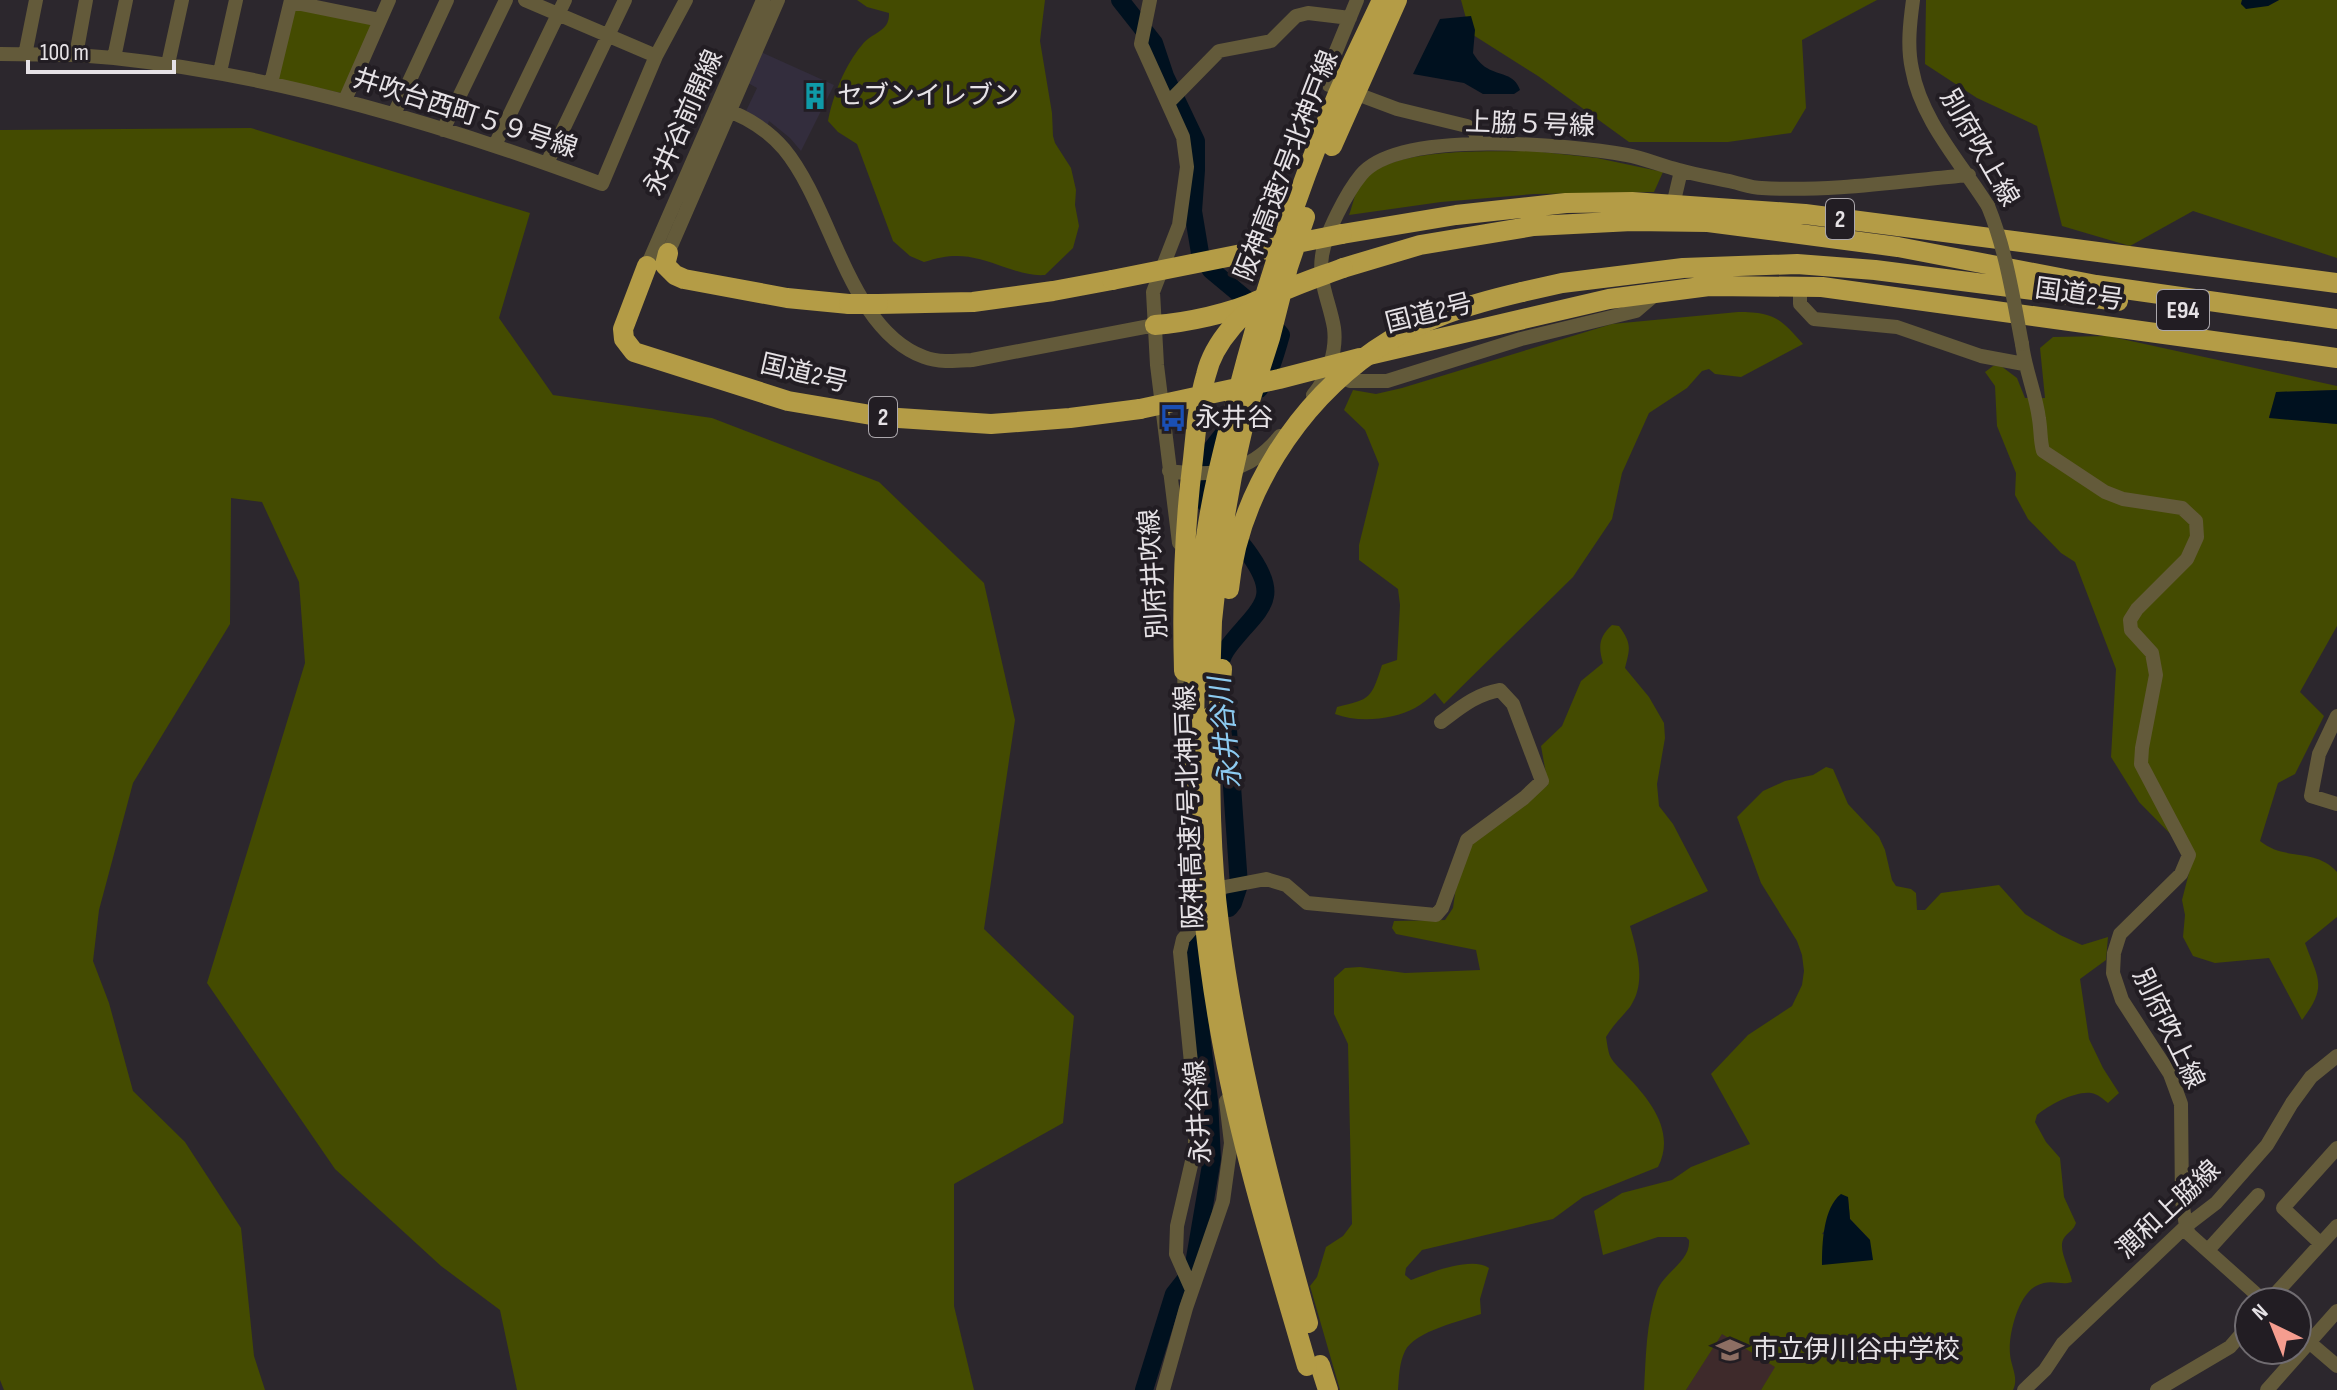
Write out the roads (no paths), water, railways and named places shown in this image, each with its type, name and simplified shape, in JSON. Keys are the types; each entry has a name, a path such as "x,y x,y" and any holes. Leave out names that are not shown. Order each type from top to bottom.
{"highway":[{"path":"1155,325 1171,317 1244,300 1256,295 1272,280 1319,151 1380,0"},
{"name":"阪神高速7号北神戸線","path":"1328,1390 1272,1191 1239,1047 1204,810 1196,699 1198,618 1206,535 1218,469 1254,329 1274,264 1338,95 1380,0"},
{"path":"1155,325 1172,324 1246,306 1270,292 1277,283 1324,153 1349,95 1400,0"},
{"name":"阪神高速7号北神戸線","path":"1314,1390 1258,1196 1224,1052 1205,927 1204,810 1212,621 1221,538 1232,476 1247,410 1288,267 1318,179 1400,0"},
{"name":"国道2号","path":"675,275 787,298 849,304 973,302 1053,291 1342,234 1456,215 1566,203 1632,202 1805,214 2337,283"},
{"name":"E94","path":"1204,810 1185,700 1182,614 1187,505 1200,399 1206,372 1217,347 1233,325 1269,298 1343,268 1420,245 1508,229 1632,221 1693,222 1898,247 2096,285 2337,319"},
{"path":"668,253 665,265 675,275"},
{"name":"E94","path":"1204,810 1231,570 1245,519 1262,480 1301,419 1352,368 1376,349 1449,312 1562,283 1683,268 1797,264 1875,270 2337,332"},
{"name":"2","path":"644,275 646,278 657,274 675,275"},
{"name":"国道2号","path":"644,275 623,329 624,339 634,352 788,401 883,417 991,424 1140,409 1279,379 1609,299 1709,286 1822,287 2337,358"}],"street":[{"path":"25,55 36,0"},
{"path":"76,55 86,0"},
{"path":"114,58 126,0"},
{"path":"168,64 182,0"},
{"path":"220,72 236,0"},
{"path":"345,100 389,0"},
{"path":"394,114 447,0"},
{"path":"443,130 506,0"},
{"path":"525,0 656,56"},
{"path":"495,145 565,0"},
{"path":"547,163 625,0"},
{"name":"井吹台西町５９号線","path":"0,54 114,58 220,72 271,83 394,114 495,145 602,184 656,56 686,0"},
{"name":"永井谷前開線","path":"668,253 725,109 763,0"},
{"name":"永井谷前開線","path":"644,275 778,0"},
{"name":"別府井吹線","path":"1150,0 1141,44 1172,98 1183,137 1187,167 1179,225 1153,292 1169,471 1181,562 1186,743 1201,918"},
{"path":"1357,0 1327,73 1329,85 1397,109 1467,126 1476,133 1476,143"},
{"name":"別府吹上線","path":"1913,0 1910,22 1912,69 1927,115 1988,206 1999,233 2024,364 2039,418 2043,451 2105,492 2123,499 2182,508 2196,521 2197,537 2187,559 2130,620 2131,630 2152,653 2156,675 2141,764 2189,855 2181,874 2120,934 2114,953 2113,973 2122,1000 2170,1074 2181,1104 2182,1201 2186,1226"},
{"path":"271,83 291,1 380,20"},
{"path":"1172,98 1219,51 1271,41 1296,16 1308,13 1350,18"},
{"path":"725,109 764,131 794,162 872,315 901,346 925,358 946,362 972,360 1155,325"},
{"name":"上脇５号線","path":"1169,471 1200,475 1249,465 1272,446 1320,386 1334,353 1334,328 1322,286 1322,255 1342,202 1363,172 1382,158 1414,150 1476,143 1576,148 1630,156 1760,188 1827,187 1969,175"},
{"path":"1673,205 1681,171"},
{"path":"1800,287 1800,304 1814,319 1897,327 1981,356 2024,364"},
{"path":"1327,369 1350,381 1387,381 1521,339 1636,311 1658,293"},
{"path":"1198,892 1266,879 1286,885 1307,903 1436,915 1442,908 1467,840 1542,781 1513,704 1500,690 1475,697 1441,722"},
{"path":"2337,716 2319,754 2311,796 2337,804"},
{"path":"1192,1290 1176,1254 1177,1226 1195,1148 1195,1103 1180,952 1183,939 1201,918"},
{"name":"永井谷線","path":"1163,1390 1192,1290 1223,1201 1231,1143 1201,918"},
{"name":"潤和上脇線","path":"2024,1390 2045,1370 2063,1343 2186,1226 2216,1203 2267,1145 2311,1077 2337,1056"},
{"path":"2320,1243 2283,1208 2337,1148"},
{"path":"2208,1250 2258,1195"},
{"path":"2186,1226 2189,1234 2248,1286"},
{"path":"2281,1286 2337,1226"},
{"path":"2313,1338 2337,1311"},
{"path":"2157,1390 2233,1344"},
{"path":"2313,1345 2337,1366"},
{"path":"2267,1390 2288,1366"}],"water":[{"path":"2242,0 2279,0 2268,6 2246,9 2241,4"},
{"path":"1471,16 1475,30 1473,53 1485,67 1514,81 1520,90 1514,94 1483,94 1464,83 1413,74 1440,19"},
{"path":"2337,390 2337,424 2269,418 2276,392"},
{"path":"1841,1194 1848,1197 1850,1219 1870,1240 1873,1260 1822,1265 1827,1217"}],"waterway":[{"name":"永井谷川","path":"1120,0 1154,43 1165,76 1196,141 1193,211 1200,253 1211,270 1259,310"},
{"name":"永井谷川","path":"1259,389 1270,370 1281,335 1276,329"},
{"name":"永井谷川","path":"1217,682 1225,652 1257,613 1265,596 1265,584 1251,556 1197,493 1200,464 1228,428"},
{"name":"永井谷川","path":"1220,707 1228,730 1239,885 1229,908"},
{"name":"永井谷川","path":"1144,1390 1174,1294 1193,1270 1212,1159 1209,1100 1190,945 1198,938"}],"place":[{"name":"セブンイレブン","path":"815,96"},
{"name":"永井谷","path":"1173,418"},
{"name":"市立伊川谷中学校","path":"1730,1350"}]}
